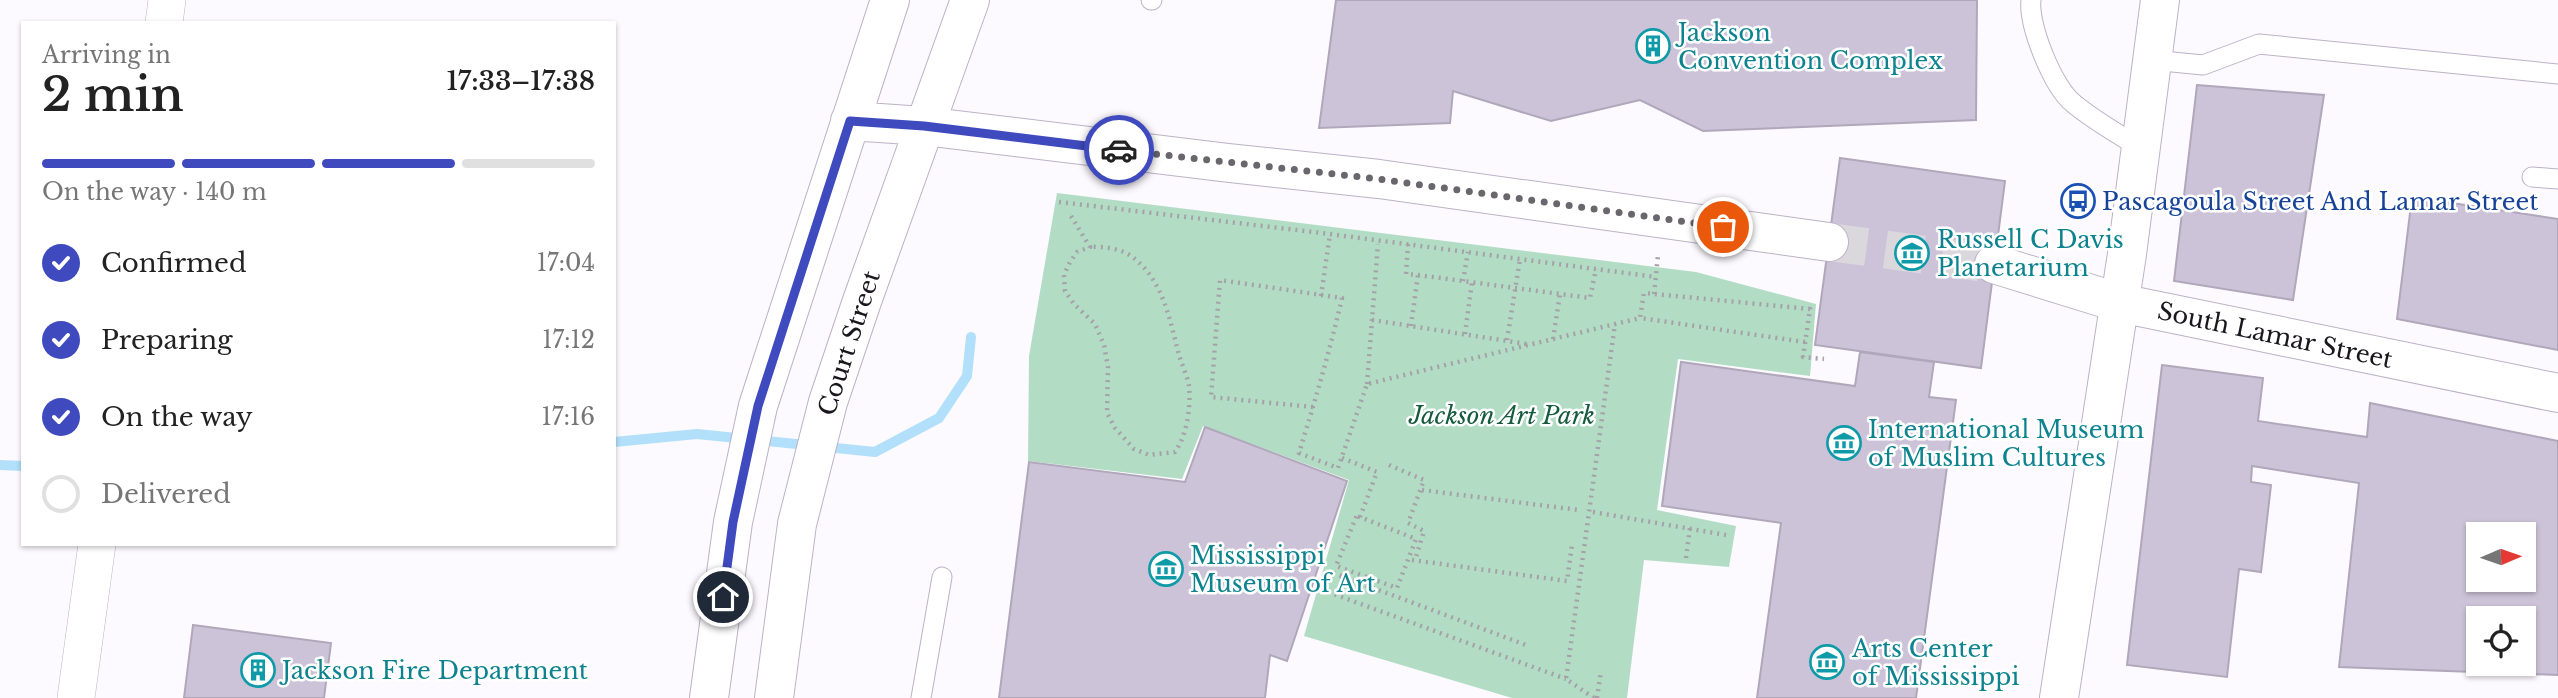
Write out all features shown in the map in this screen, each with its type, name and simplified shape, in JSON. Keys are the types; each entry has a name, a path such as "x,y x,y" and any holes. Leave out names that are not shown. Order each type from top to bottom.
{"street":[{"path":"164,21 167,0"},
{"path":"709,698 733,522 758,406 890,0"},
{"name":"Court Street","path":"774,698 797,524 828,402 970,0"},
{"path":"2059,698 2120,303 2160,0"},
{"path":"850,121 924,126 1379,179 1829,242"},
{"name":"South Lamar Street","path":"1994,264 2120,303 2558,393"},
{"path":"76,698 95,559"}],"lane":[{"path":"2031,0 2030,10 2044,61 2070,102 2140,148"},
{"path":"2152,60 2203,65 2259,44 2558,74"},
{"path":"2532,177 2558,179"},
{"path":"921,698 942,577"}],"path":[{"path":"1059,202 1656,277"},
{"path":"1071,216 1090,247"},
{"path":"1321,296 1330,234"},
{"path":"1313,407 1211,397 1220,279 1342,298 1313,407 1299,453 1338,468 1367,384 1378,244"},
{"path":"1408,244 1406,274 1590,298 1596,269"},
{"path":"1654,294 1660,244"},
{"path":"1103,246 1134,258 1154,282 1164,300 1189,386 1183,441 1175,453 1149,455 1134,449 1115,428 1107,413 1108,367 1104,345 1095,324 1065,291 1064,275 1070,262 1077,252 1090,247 1103,246"},
{"path":"1463,281 1468,252"},
{"path":"1507,340 1520,259"},
{"path":"1411,326 1418,275"},
{"path":"1465,334 1472,282"},
{"path":"1640,318 1644,293 1811,309 1803,357 1824,359"},
{"path":"1553,339 1560,294"},
{"path":"1367,384 1640,318 1805,342"},
{"path":"1372,320 1531,344"},
{"path":"1566,678 1615,324"},
{"path":"1342,458 1377,472 1360,517 1357,516 1335,566 1398,587 1416,539 1360,517"},
{"path":"1389,465 1424,481 1408,523 1424,531 1413,561 1567,581 1572,545"},
{"path":"1422,490 1578,510"},
{"path":"1593,512 1727,535"},
{"path":"1686,558 1690,528"},
{"path":"1333,573 1526,645"},
{"path":"1328,593 1566,678 1596,698 1601,671"}],"green space":[{"name":"Jackson Art Park","path":"1057,193 1696,272 1816,304 1810,376 1678,359 1657,510 1736,526 1729,567 1644,560 1627,698 1512,698 1304,636 1349,480 1203,426 1182,479 1028,461 1029,356"}],"building":[{"name":"Jackson Convention Complex","path":"1336,0 1977,0 1976,120 1703,131 1640,100 1551,121 1453,91 1450,123 1319,128"},
{"path":"2197,85 2324,95 2293,300 2174,281"},
{"name":"Russell C Davis Planetarium","path":"1840,158 2005,181 1981,368 1815,345"},
{"path":"2412,197 2558,219 2558,350 2397,319"},
{"name":"Arts Center of Mississippi","path":"1860,352 1934,362 1929,397 1956,400 1916,698 1757,698 1781,523 1662,506 1681,362 1855,386"},
{"path":"2162,365 2263,378 2258,421 2367,437 2370,403 2558,441 2558,675 2536,674 2536,606 2466,606 2466,672 2339,667 2359,483 2252,466 2251,482 2271,485 2261,572 2239,569 2227,677 2127,665"},
{"name":"Mississippi Museum of Art","path":"1205,427 1347,481 1287,661 1270,655 1265,698 999,698 1029,462 1185,482"},
{"name":"Jackson Fire Department","path":"193,625 331,643 324,698 184,698"}],"waterway":[{"path":"616,442 697,434 875,452 939,418 967,376 971,337"},
{"path":"0,465 21,466"}],"tunnel":[{"path":"1829,242 1994,264"}],"way so far":[{"path":"1119,150 1379,179 1723,227"}],"place":[{"name":"Jackson Convention Complex","path":"1653,46"},
{"name":"Pascagoula Street And Lamar Street","path":"2078,201"},
{"name":"Russell C Davis Planetarium","path":"1912,253"},
{"name":"International Museum of Muslim Cultures","path":"1844,443"},
{"name":"Mississippi Museum of Art","path":"1166,569"},
{"name":"Arts Center of Mississippi","path":"1827,662"},
{"name":"Jackson Fire Department","path":"258,670"}],"route":[{"path":"723,597 733,522 758,406 850,121 924,126 1119,150"}]}
